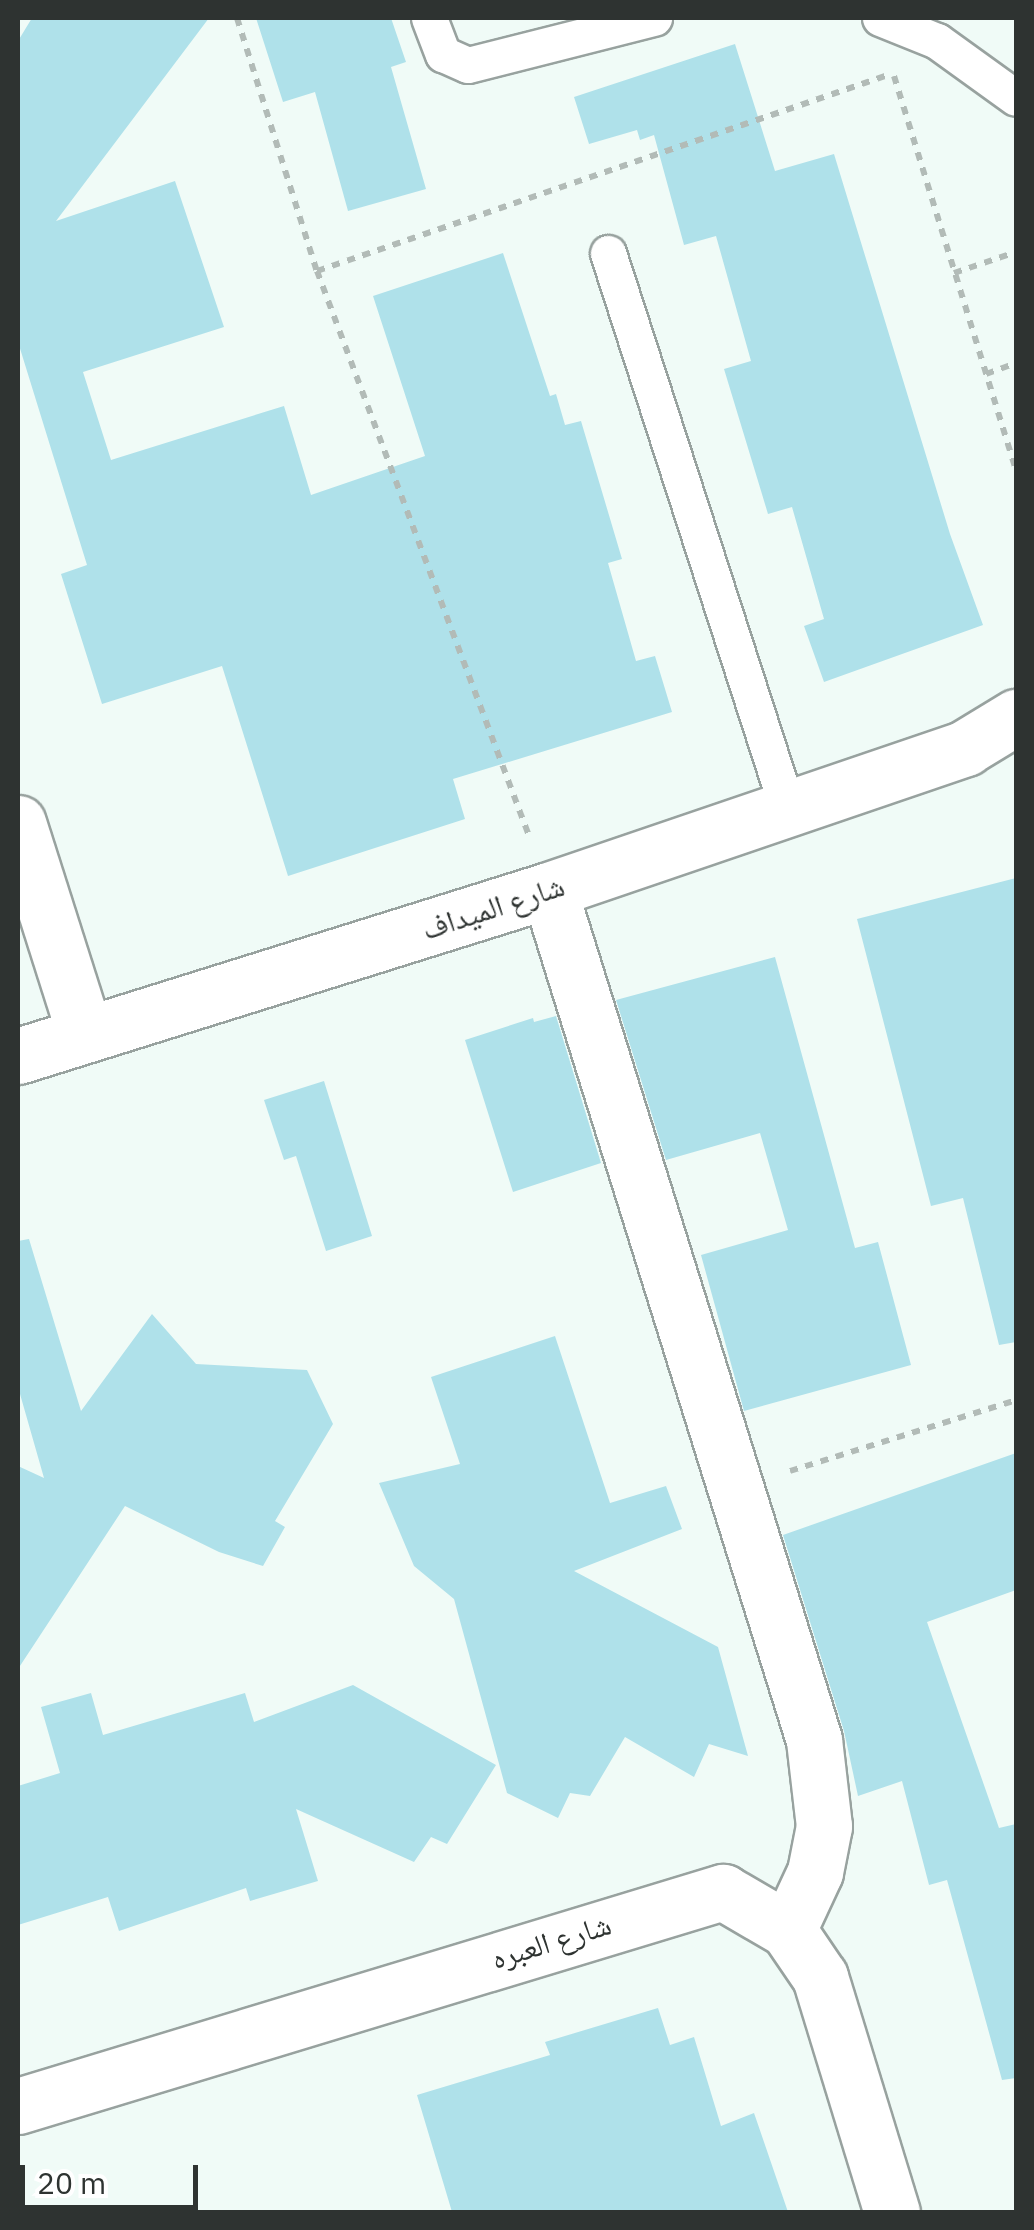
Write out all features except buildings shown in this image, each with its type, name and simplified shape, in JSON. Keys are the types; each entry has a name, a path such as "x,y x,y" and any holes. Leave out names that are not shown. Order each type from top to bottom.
{"street":[{"name":"شارع الميداف","path":"18,1056 550,890 787,807 991,748 1016,716"},
{"path":"18,823 85,1034"},
{"path":"550,890 814,1740 824,1826 815,1872 788,1930"},
{"name":"شارع العبره","path":"18,2106 723,1892 788,1930 820,1977 892,2212"}],"lane":[{"path":"429,18 443,54 468,65 654,18"},
{"path":"880,18 937,41 1016,98"},
{"path":"608,253 787,807"}],"path":[{"path":"237,18 317,271 550,890"},
{"path":"317,271 893,73 1016,471"},
{"path":"954,273 1016,252"},
{"path":"986,374 1016,363"},
{"path":"736,1487 1016,1400"}]}
